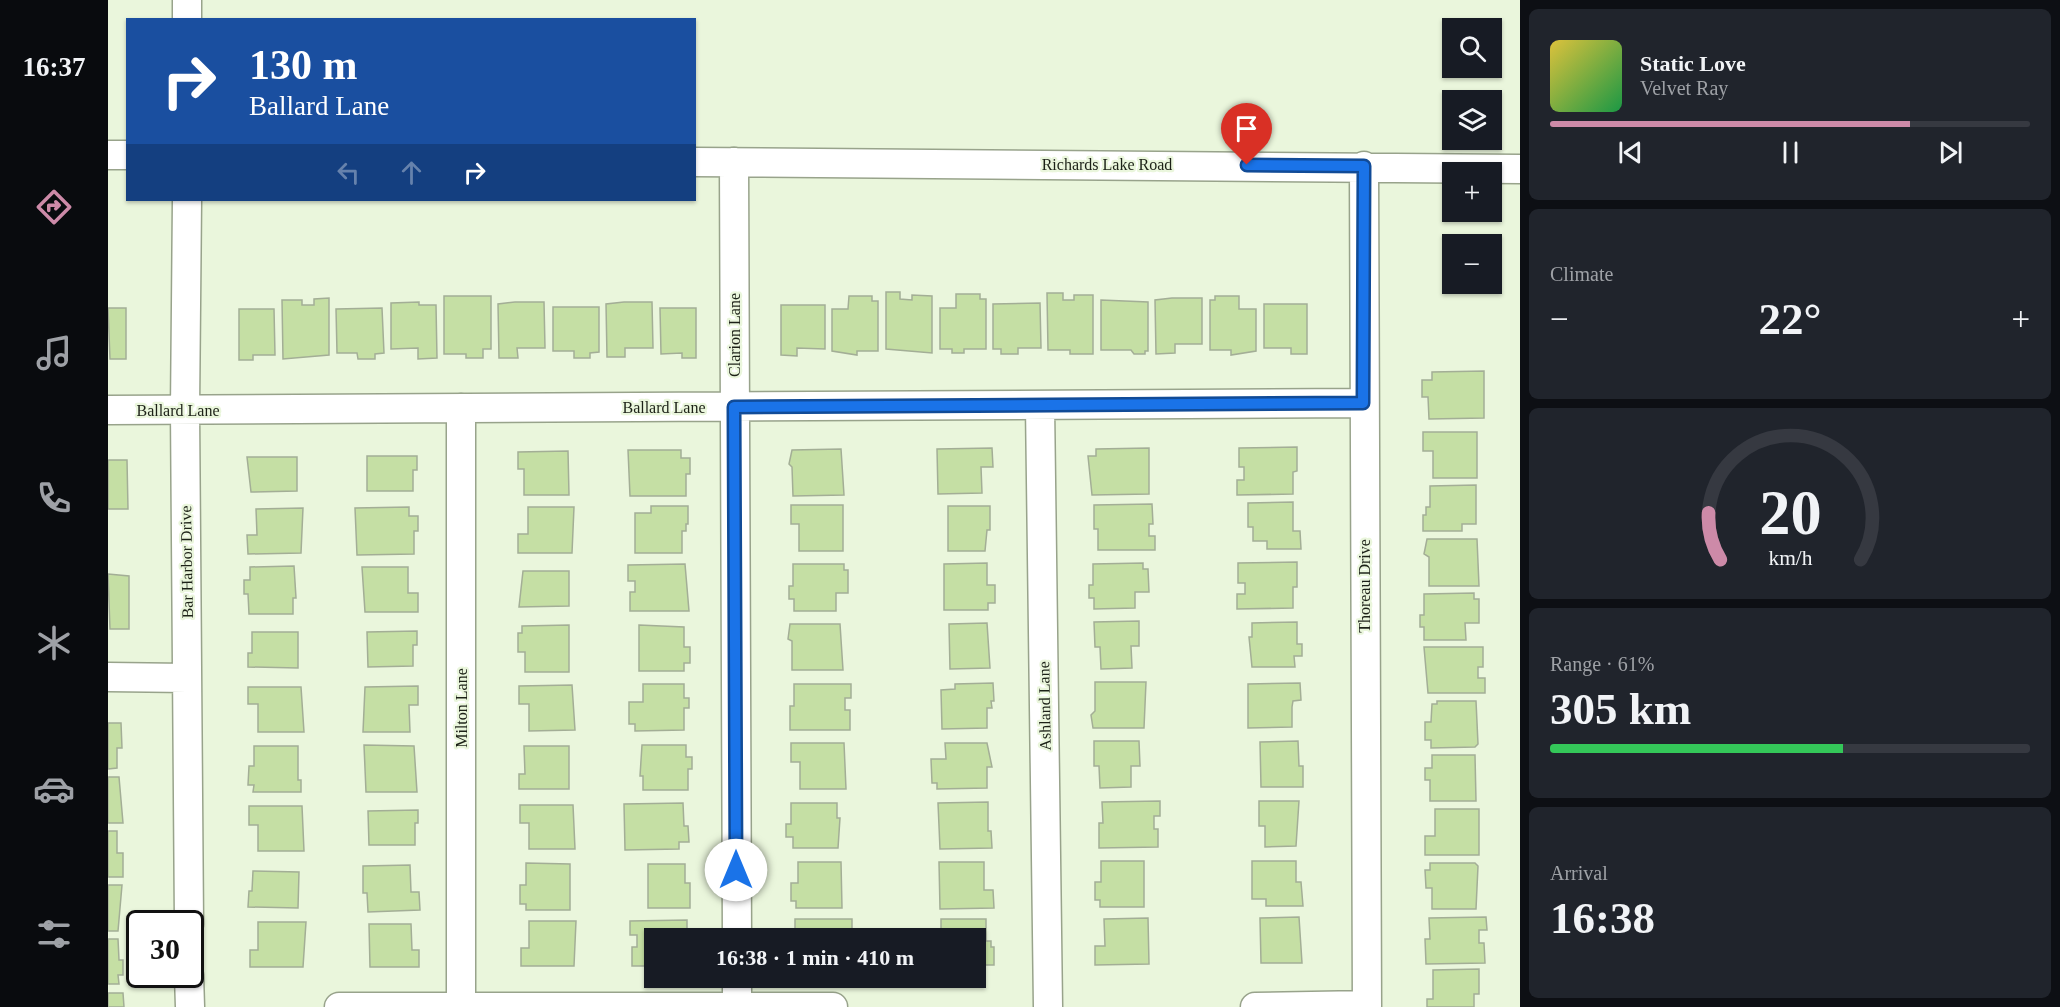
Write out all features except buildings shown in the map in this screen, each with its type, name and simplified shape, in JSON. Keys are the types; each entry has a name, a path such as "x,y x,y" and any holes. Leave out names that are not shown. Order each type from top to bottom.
{"street":[{"path":"187,0 187,18"},
{"path":"108,155 126,155"},
{"name":"Richards Lake Road","path":"696,162 1520,169"},
{"name":"Clarion Lane","path":"734,162 737,928"},
{"name":"Thoreau Drive","path":"1364,166 1366,1006"},
{"name":"Bar Harbor Drive","path":"187,201 185,410 189,910"},
{"name":"Ballard Lane","path":"108,410 1363,403"},
{"name":"Ashland Lane","path":"1040,405 1048,1007"},
{"name":"Milton Lane","path":"461,408 461,1006"},
{"path":"108,677 187,678"},
{"path":"189,988 190,1007"},
{"path":"339,1007 461,1006 737,997 833,1007"},
{"path":"1256,1007 1366,1006"}],"route":[{"path":"736,870 734,407 1363,403 1364,166 1247,165"}]}
